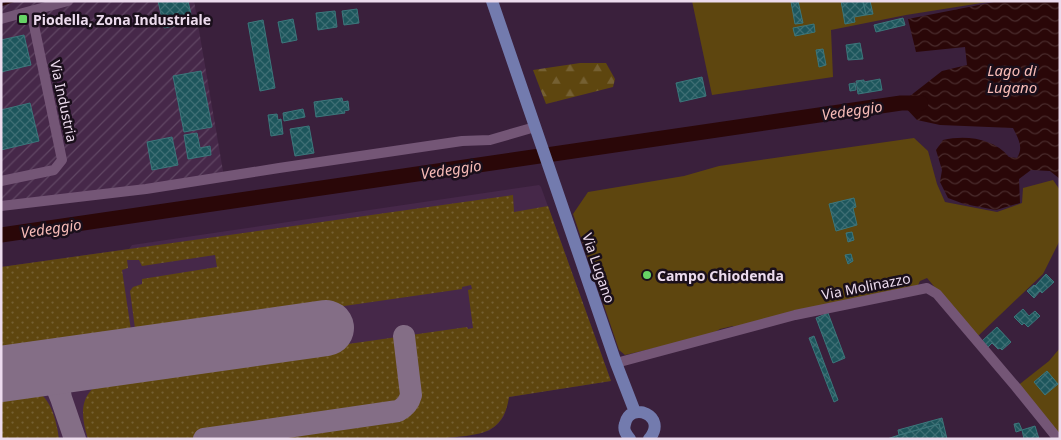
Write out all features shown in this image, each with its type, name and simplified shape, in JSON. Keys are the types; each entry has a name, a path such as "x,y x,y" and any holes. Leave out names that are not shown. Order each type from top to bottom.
{"main road":[{"name":"Via Lugano","path":"492,1 616,363 635,412"},
{"path":"630,439 626,435 624,425 628,417 635,412 645,413 653,420 655,430 650,439"}],"street":[{"path":"1,19 68,1"},
{"name":"Via Industria","path":"1,181 54,170 62,160 31,11"},
{"path":"1,206 146,189 279,168 462,142 490,140 536,130"},
{"name":"Via Molinazzo","path":"616,363 795,314 927,288 937,294 1058,439"}],"shaded area":[{"path":"1,1 194,1 224,177 1,207"},
{"path":"539,185 611,381 509,397 504,416 489,431 439,439 1,439 1,267 129,249 132,245"}],"green space":[{"path":"692,1 994,1 906,15 831,30 833,77 712,95"},
{"path":"580,63 606,63 615,79 613,87 546,104 533,70"},
{"path":"914,138 928,151 937,184 945,202 997,212 1022,203 1023,188 1053,180 1060,190 1060,240 1043,274 977,337 927,278 920,281 917,287 734,328 733,326 720,329 710,335 625,355 619,350 573,214 588,192 684,176 719,166"},
{"path":"513,195 514,212 548,206 611,381 509,397 506,411 500,421 493,427 475,435 439,439 88,439 83,419 84,402 88,395 93,388 111,378 467,327 468,329 473,328 468,290 472,289 471,285 462,287 462,289 136,336 130,291 133,287 142,284 142,279 217,267 215,255 142,266 139,260 127,260 128,268 122,270 132,337 1,356 1,267"},
{"path":"1060,348 1060,439 1016,387 1049,361"},
{"path":"30,389 37,391 47,402 54,416 59,439 1,439 1,394"}],"water":[{"name":"Lago di Lugano","path":"999,1 1060,1 1060,179 1050,171 1031,170 1019,179 1020,203 996,210 964,204 948,198 940,182 942,170 936,150 943,140 970,138 987,142 1003,151 1009,157 1017,158 1020,146 1013,128 940,125 917,120 901,103 942,71 967,65 965,47 916,52 908,19"}],"building":[{"path":"158,1 188,1 193,23 164,28"},
{"path":"798,1 803,23 795,24 791,2"},
{"path":"841,1 863,1 866,15 854,17 855,22 845,24"},
{"path":"863,1 870,1 873,14 866,15"},
{"path":"357,9 359,23 344,25 342,11"},
{"path":"335,11 337,27 318,30 316,13"},
{"path":"903,18 905,25 876,32 874,25"},
{"path":"293,19 297,40 282,43 278,22"},
{"path":"263,20 275,88 260,91 248,23"},
{"path":"814,24 815,32 795,36 793,28"},
{"path":"24,35 31,65 1,72 1,40"},
{"path":"860,43 863,59 848,60 846,45"},
{"path":"823,49 826,65 819,67 816,50"},
{"path":"201,71 212,127 184,132 173,76"},
{"path":"702,77 706,96 680,102 676,83"},
{"path":"880,79 882,90 858,94 856,81 864,80 864,82"},
{"path":"855,83 856,90 850,91 849,84"},
{"path":"342,98 343,102 348,101 349,110 344,111 345,113 316,117 314,102"},
{"path":"30,103 39,141 1,150 1,110"},
{"path":"303,109 305,117 284,121 283,113"},
{"path":"277,114 278,120 281,119 283,134 271,136 268,115"},
{"path":"309,126 314,153 295,156 290,129"},
{"path":"197,133 200,148 210,146 211,155 188,159 184,135"},
{"path":"172,137 178,165 152,170 147,142"},
{"path":"854,198 856,207 853,208 857,225 836,231 829,204"},
{"path":"852,232 854,240 848,242 846,233"},
{"path":"851,254 853,261 848,264 845,255"},
{"path":"1046,274 1054,282 1042,293 1035,286"},
{"path":"1034,285 1040,291 1034,298 1027,291"},
{"path":"1023,309 1029,316 1035,311 1040,316 1028,327 1024,323 1022,325 1014,317"},
{"path":"828,313 845,358 833,363 816,318"},
{"path":"997,327 1011,342 1002,350 992,343 988,347 982,341"},
{"path":"814,336 838,400 834,402 809,338"},
{"path":"1047,371 1058,384 1045,395 1034,382"},
{"path":"942,418 947,439 943,439 939,424 899,435 898,430"},
{"path":"1019,423 1022,430 1016,432 1014,424"},
{"path":"939,424 943,439 887,439 899,435"},
{"path":"1035,426 1039,439 1024,439 1022,430"}],"waterway":[{"path":"1,5 13,1"},
{"name":"Vedeggio","path":"1,235 901,103 921,103"}],"taxiway":[{"path":"204,439 398,411 403,408 411,395 404,336"},
{"path":"8,373 41,373 52,381 61,398 60,386 62,378 67,371 83,364 111,358"},
{"path":"61,398 75,439"}],"runway":[{"path":"1,374 326,328"}],"place":[{"name":"Piodella, Zona Industriale","path":"23,19"},
{"name":"Campo Chiodenda","path":"647,275"}]}
